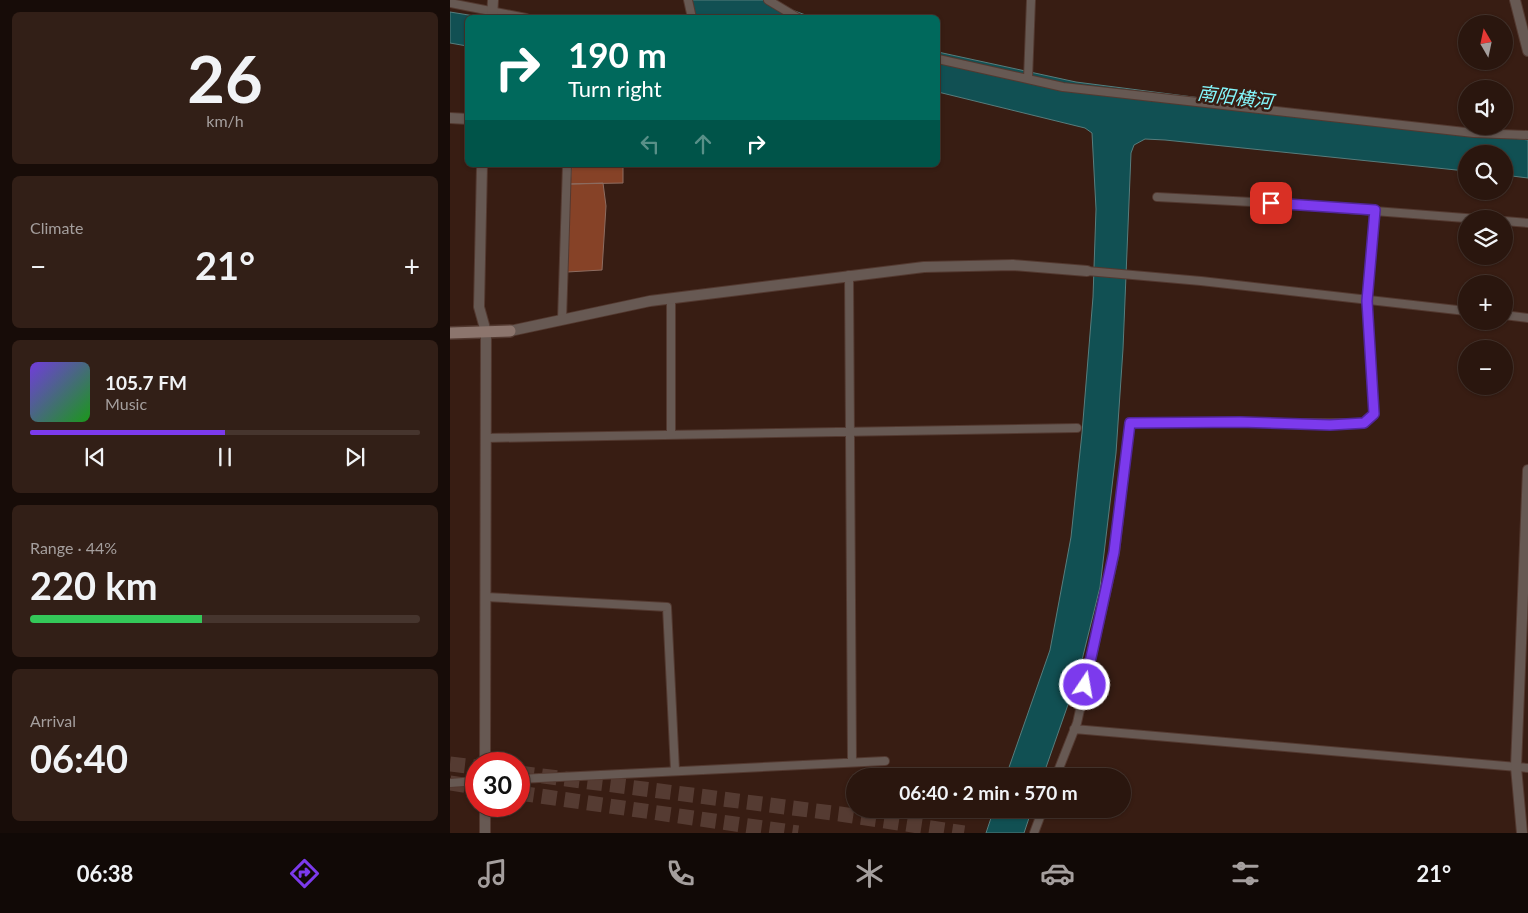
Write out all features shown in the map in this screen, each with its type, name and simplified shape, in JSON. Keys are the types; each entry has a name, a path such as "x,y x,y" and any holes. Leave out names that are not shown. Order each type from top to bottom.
{"main road":[{"path":"450,333 510,331"}],"street":[{"path":"768,0 793,15"},
{"path":"1028,79 1031,0"},
{"path":"1515,0 1528,51"},
{"path":"450,3 511,15"},
{"path":"940,59 1063,86 1474,133 1528,134"},
{"path":"450,118 465,119"},
{"path":"482,167 479,307 486,332 485,752"},
{"path":"562,320 567,167"},
{"path":"1157,197 1375,210 1458,217"},
{"path":"1059,768 1074,729 1114,552 1130,423 1240,422 1330,425 1364,423 1374,414 1367,301 1375,210"},
{"path":"1513,222 1528,223"},
{"path":"510,331 671,298 934,266 1013,265 1136,275 1458,310"},
{"path":"849,275 852,762"},
{"path":"671,298 671,435"},
{"path":"1513,316 1528,318"},
{"path":"486,438 1077,428"},
{"path":"1522,833 1516,767 1528,470"},
{"path":"486,597 667,607 674,770"},
{"path":"1074,729 1528,768"},
{"path":"530,778 884,761"},
{"path":"450,783 465,782"},
{"path":"485,817 486,833"},
{"path":"1034,833 1040,818"}],"water":[{"path":"689,0 765,0 806,15 693,15"},
{"path":"450,12 469,15 465,15 465,46 450,43"},
{"path":"940,52 1076,82 1458,131 1458,135 1489,135 1528,140 1528,178 1513,176 1513,145 1458,145 1458,170 1165,140 1145,139 1134,145 1131,153 1123,349 1116,453 1100,587 1078,676 1046,768 1009,768 1050,650 1071,537 1093,297 1096,209 1092,133 1085,128 940,92"},
{"path":"991,818 1029,818 1024,833 986,833"}],"building":[{"path":"572,167 623,167 623,183 570,184"},
{"path":"603,183 606,206 602,270 567,272 570,184"}],"tunnel":[{"path":"450,764 465,766"},
{"path":"530,774 840,814 964,833"},
{"path":"450,783 465,785"},
{"path":"530,795 798,833"}],"route":[{"path":"1085,685 1114,552 1130,423 1240,422 1330,425 1364,423 1374,414 1367,301 1375,210 1271,203"}],"water label":[{"name":"南阳横河","path":"1235,97"}]}
